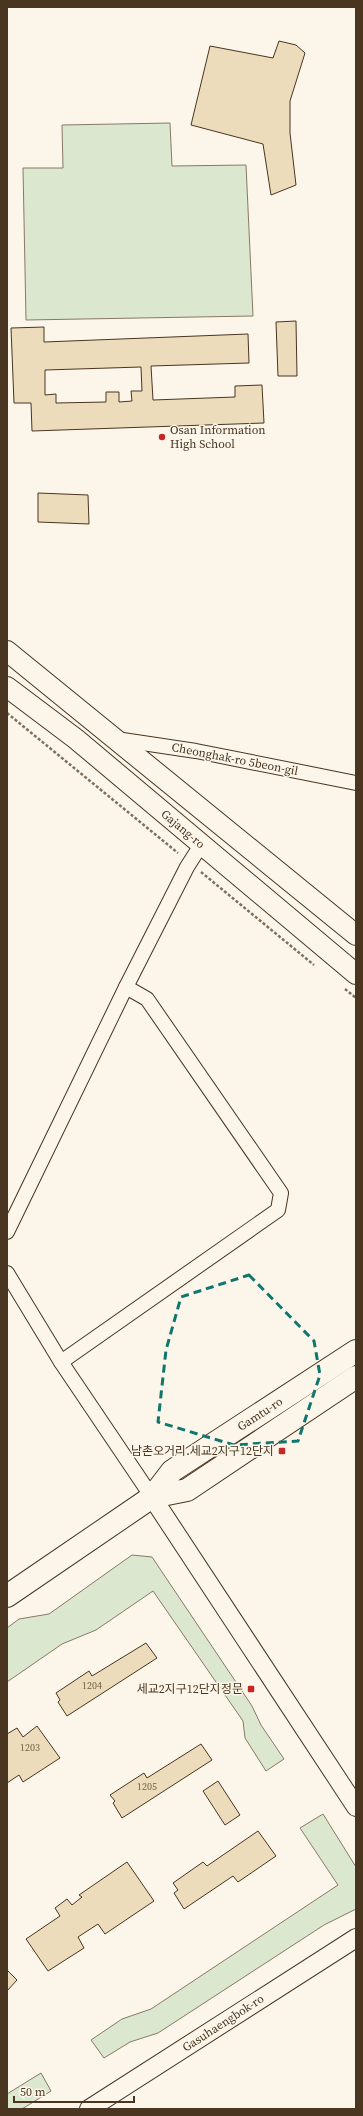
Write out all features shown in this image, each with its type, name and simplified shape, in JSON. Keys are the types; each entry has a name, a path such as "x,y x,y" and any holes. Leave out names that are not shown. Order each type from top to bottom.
{"main road":[{"path":"7,651 356,935"},
{"name":"Gajang-ro","path":"7,687 76,739 356,974"},
{"name":"Gamtu-ro","path":"7,1596 152,1497 172,1471 356,1351"},
{"name":"Gamtu-ro","path":"152,1497 187,1490 356,1377"}],"street":[{"name":"Cheonghak-ro 5beon-gil","path":"114,738 196,750 356,783"},
{"path":"7,1232 126,987 187,867 202,845"},
{"path":"62,1362 278,1210 280,1199 281,1193 147,999 126,987"},
{"path":"7,1273 62,1362 356,1807"},
{"name":"Gasuhaengbok-ro","path":"89,2109 356,1938"}],"highlighted area":[{"path":"249,1275 314,1341 320,1375 298,1441 234,1445 158,1422 166,1350 181,1297"}],"green space":[{"path":"170,123 172,166 246,165 253,316 26,320 23,168 63,168 62,125"},
{"path":"132,1555 152,1557 252,1706 261,1725 284,1759 266,1771 245,1738 243,1721 153,1591 96,1630 62,1644 7,1682 7,1628 19,1619 49,1614"},
{"path":"323,1814 356,1867 356,1909 324,1925 158,2033 130,2042 104,2058 91,2040 122,2019 151,2009 338,1885 300,1828"},
{"path":"41,2073 51,2091 22,2109 7,2109 7,2094"}],"building":[{"path":"279,41 296,45 305,53 290,101 290,133 296,185 271,195 263,144 191,125 210,46 273,58"},
{"path":"296,321 297,376 278,376 276,322"},
{"path":"44,327 44,342 248,334 249,363 151,366 153,400 235,397 235,386 262,385 264,423 32,431 31,403 14,403 11,328","holes":["141,367 142,391 131,391 132,401 119,402 119,392 106,392 106,402 56,403 56,394 45,395 45,370"]},
{"path":"38,493 88,495 89,524 38,522"},
{"path":"146,1643 157,1658 67,1716 58,1702 60,1700 56,1693 89,1671 92,1676"},
{"path":"37,1726 60,1758 23,1782 19,1775 7,1783 7,1734 17,1728 23,1737"},
{"path":"201,1744 212,1760 122,1818 113,1803 115,1801 110,1795 144,1773 147,1778"},
{"path":"218,1781 240,1815 225,1825 203,1791"},
{"path":"258,1831 276,1856 238,1882 233,1876 184,1909 174,1893 178,1890 173,1883 203,1862 207,1866"},
{"path":"127,1862 154,1901 105,1934 98,1924 78,1937 84,1948 48,1971 26,1939 60,1916 55,1908 67,1899 72,1905 82,1897 79,1895"},
{"path":"7,1970 17,1980 7,1991"}],"place":[{"name":"Osan Information High School","path":"162,437"},
{"name":"남촌오거리.세교2지구12단지","path":"282,1451"},
{"name":"세교2지구12단지정문","path":"251,1689"}]}
